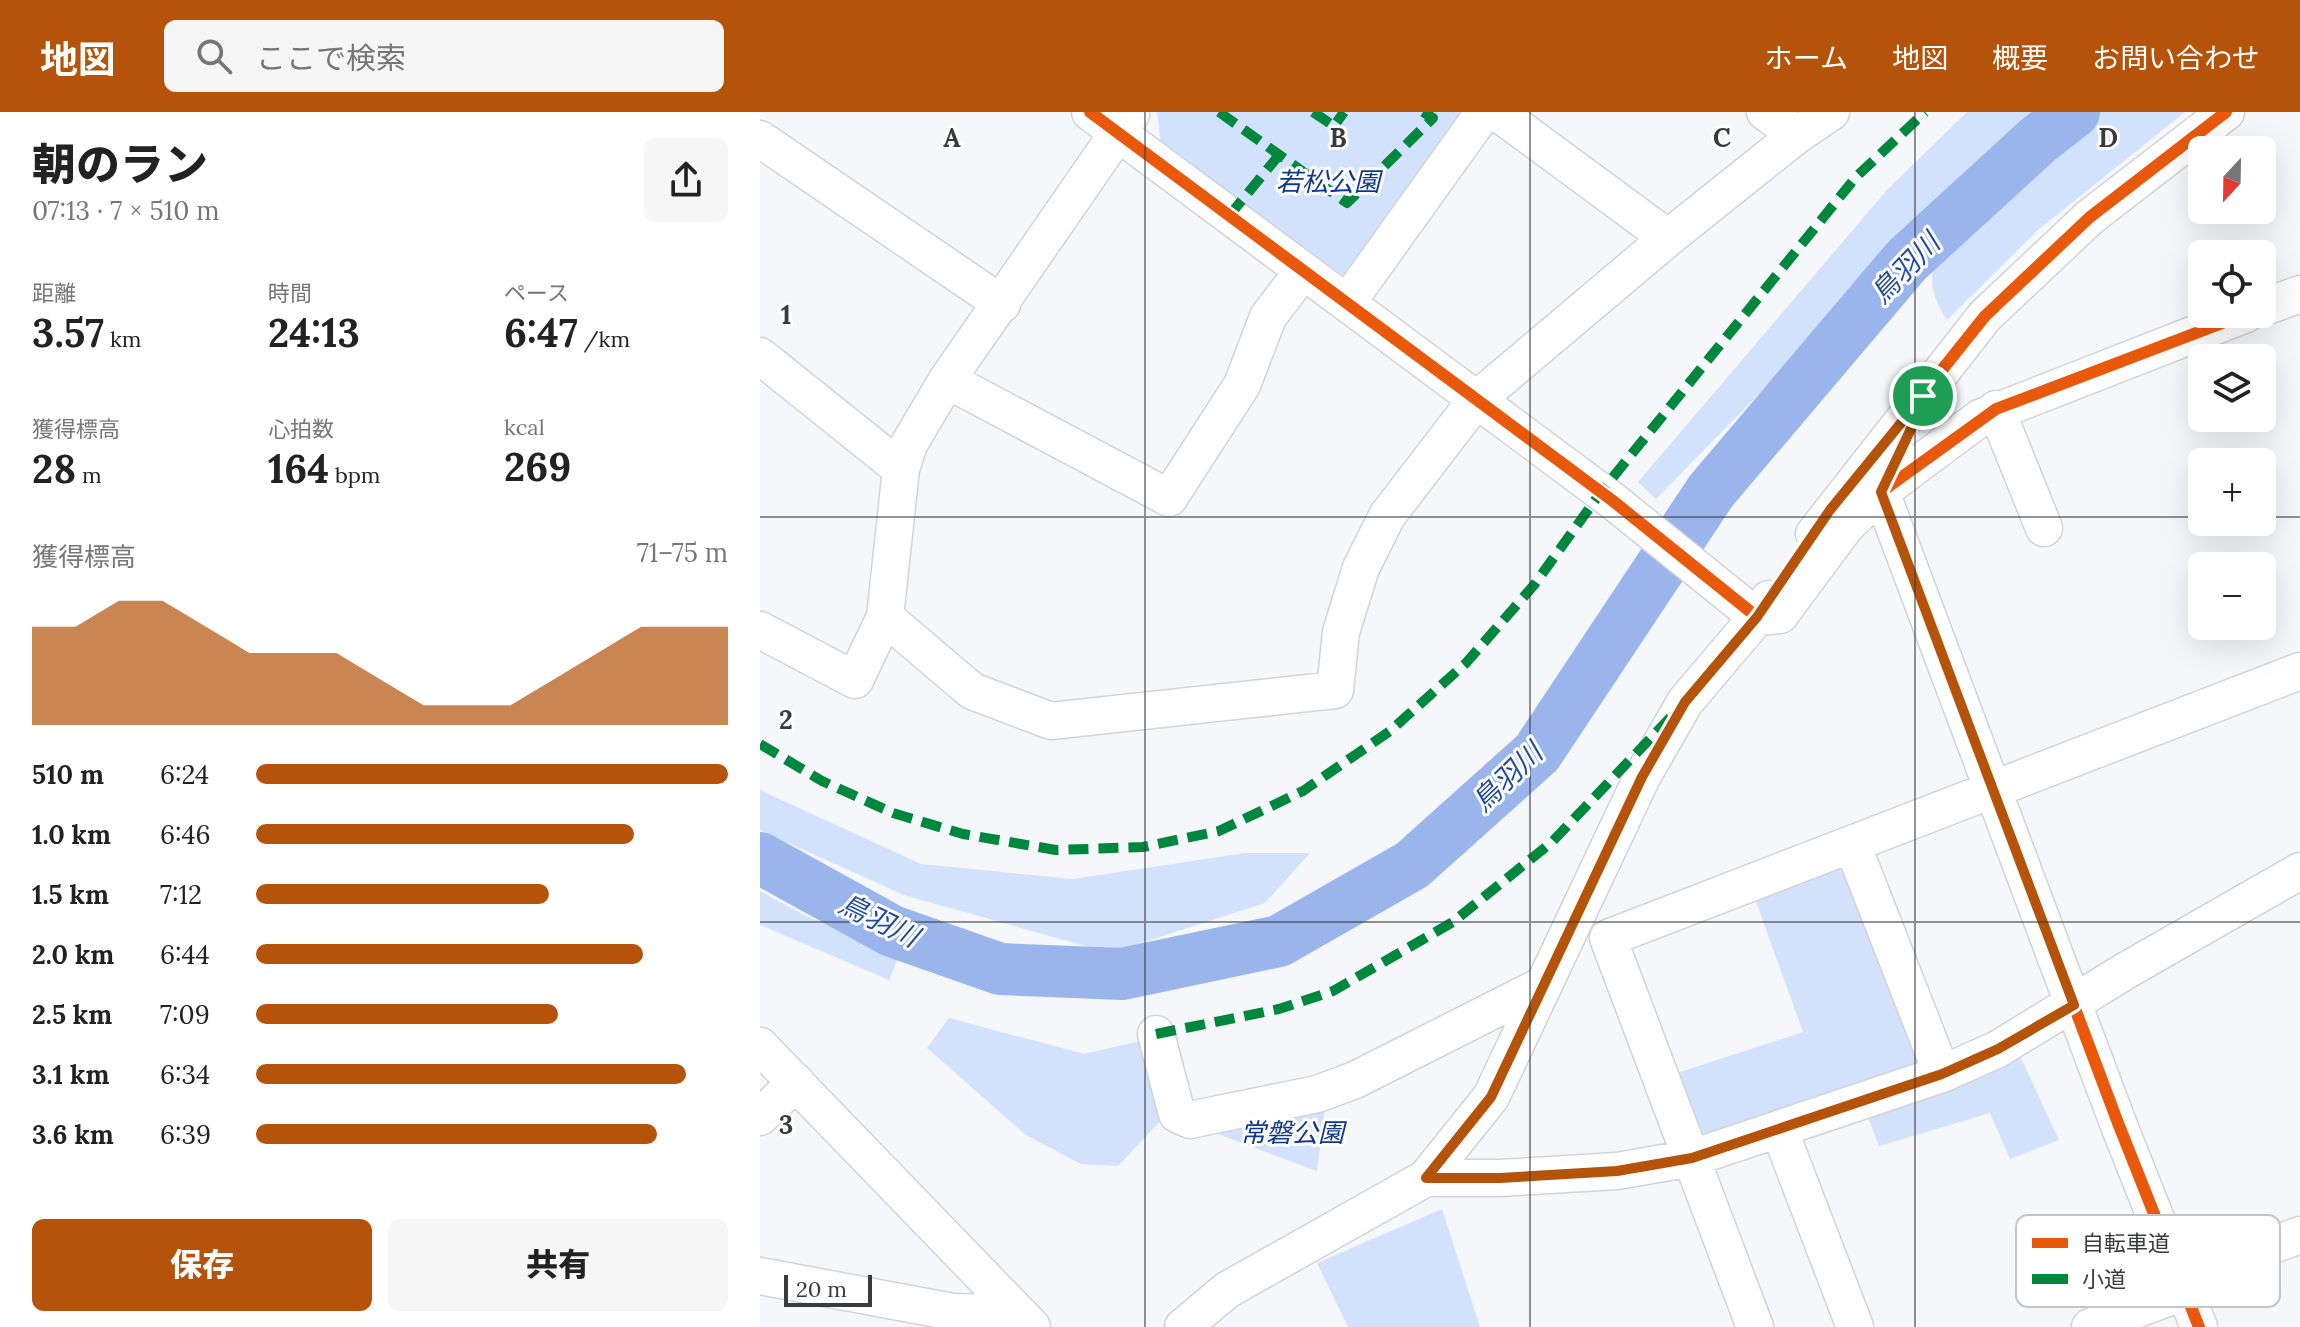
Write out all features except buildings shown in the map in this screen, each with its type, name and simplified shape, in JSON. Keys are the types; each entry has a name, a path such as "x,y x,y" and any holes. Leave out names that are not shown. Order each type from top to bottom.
{"street":[{"path":"1347,303 1484,112"},
{"path":"1497,112 1668,238"},
{"path":"1765,112 1797,135"},
{"path":"885,617 972,691 1051,721 1335,690 1341,632 1361,568 1387,516 1476,400 1668,238 1797,135 1831,112"},
{"path":"1183,1327 1227,1290 1426,1178 1491,1097 1642,777 1685,702 1830,510 1985,316 2090,217 2226,112"},
{"path":"760,630 855,680 885,617 901,469 909,444 947,380 1002,304 1113,119 1303,271 1613,501 1753,614 1780,615 1846,526 1881,492 1996,409 2209,328"},
{"path":"760,139 1002,304"},
{"path":"947,380 1169,498 1242,385 1268,317 1303,271"},
{"path":"2276,303 2300,294"},
{"path":"760,356 901,469"},
{"path":"1923,396 1918,414 1881,492 2156,1215"},
{"path":"1996,409 2044,528"},
{"path":"1755,1327 1608,938 2300,671"},
{"path":"1852,844 1942,1074"},
{"path":"1426,1178 1500,1178 1617,1171 1692,1158 1942,1074 1998,1049 2127,970 2300,871"},
{"path":"1156,1034 1177,1114 1190,1120 1317,1094 1355,1080 1543,985"},
{"path":"760,1046 1025,1320"},
{"path":"760,1117 796,1082"},
{"path":"1779,1129 1855,1327"},
{"path":"2280,1242 2300,1235"},
{"path":"760,1276 853,1292 903,1305 1025,1320"},
{"path":"2090,1327 2143,1307"},
{"path":"2192,1307 2199,1327"}],"green space":[{"name":"若松公園","path":"1157,112 1463,112 1345,277 1161,145"},
{"path":"1967,112 2042,112 2003,144 1656,499 1638,482 1887,190"},
{"path":"2095,112 2185,112 2038,230 1947,320 1936,299 1932,280 1935,261 1945,239"},
{"path":"760,790 921,864 1073,879 1245,853 1310,853 1265,903 1110,953 904,895 760,830"},
{"path":"1848,845 1922,1065 1693,1141 1671,1075 1803,1032 1750,885"},
{"path":"760,891 806,916 900,953 889,980 760,925"},
{"path":"949,1018 1084,1054 1149,1039 1166,1115 1118,1166 1081,1164 1026,1135 927,1048"},
{"path":"2013,1041 2059,1140 2010,1159 1990,1113 1879,1146 1862,1102"},
{"name":"常磐公園","path":"1326,1100 1317,1171 1166,1115"},
{"path":"1442,1209 1480,1327 1348,1327 1317,1263"}],"waterway":[{"name":"鳥羽川","path":"760,858 892,931 1000,969 1122,974 1279,941 1412,865 1537,753 1711,491 1907,260 2038,140 2074,112"}],"marked path":[{"path":"1219,112 1347,203 1433,118 1423,112"},
{"path":"1313,112 1334,126 1344,112"},
{"path":"760,744 822,781 893,813 963,834 1056,850 1143,847 1219,831 1303,791 1390,731 1466,663 1534,585 1601,492 1856,177 1925,112"},
{"path":"1229,216 1279,155"},
{"path":"1156,1034 1279,1009 1333,991 1453,922 1552,842 1685,702"}],"cycle path":[{"path":"1090,112 1613,501 1757,617 1830,510 1985,316 2090,217 2226,112"},
{"path":"2155,1215 1881,492 1996,409 2209,328"},
{"path":"2191,1307 2199,1327"}],"route":[{"path":"1923,396 1918,414 1881,492 2074,1005 1998,1049 1942,1074 1692,1158 1617,1171 1500,1178 1426,1178 1491,1097 1642,777 1685,702 1757,617 1830,510 1923,396"}]}
